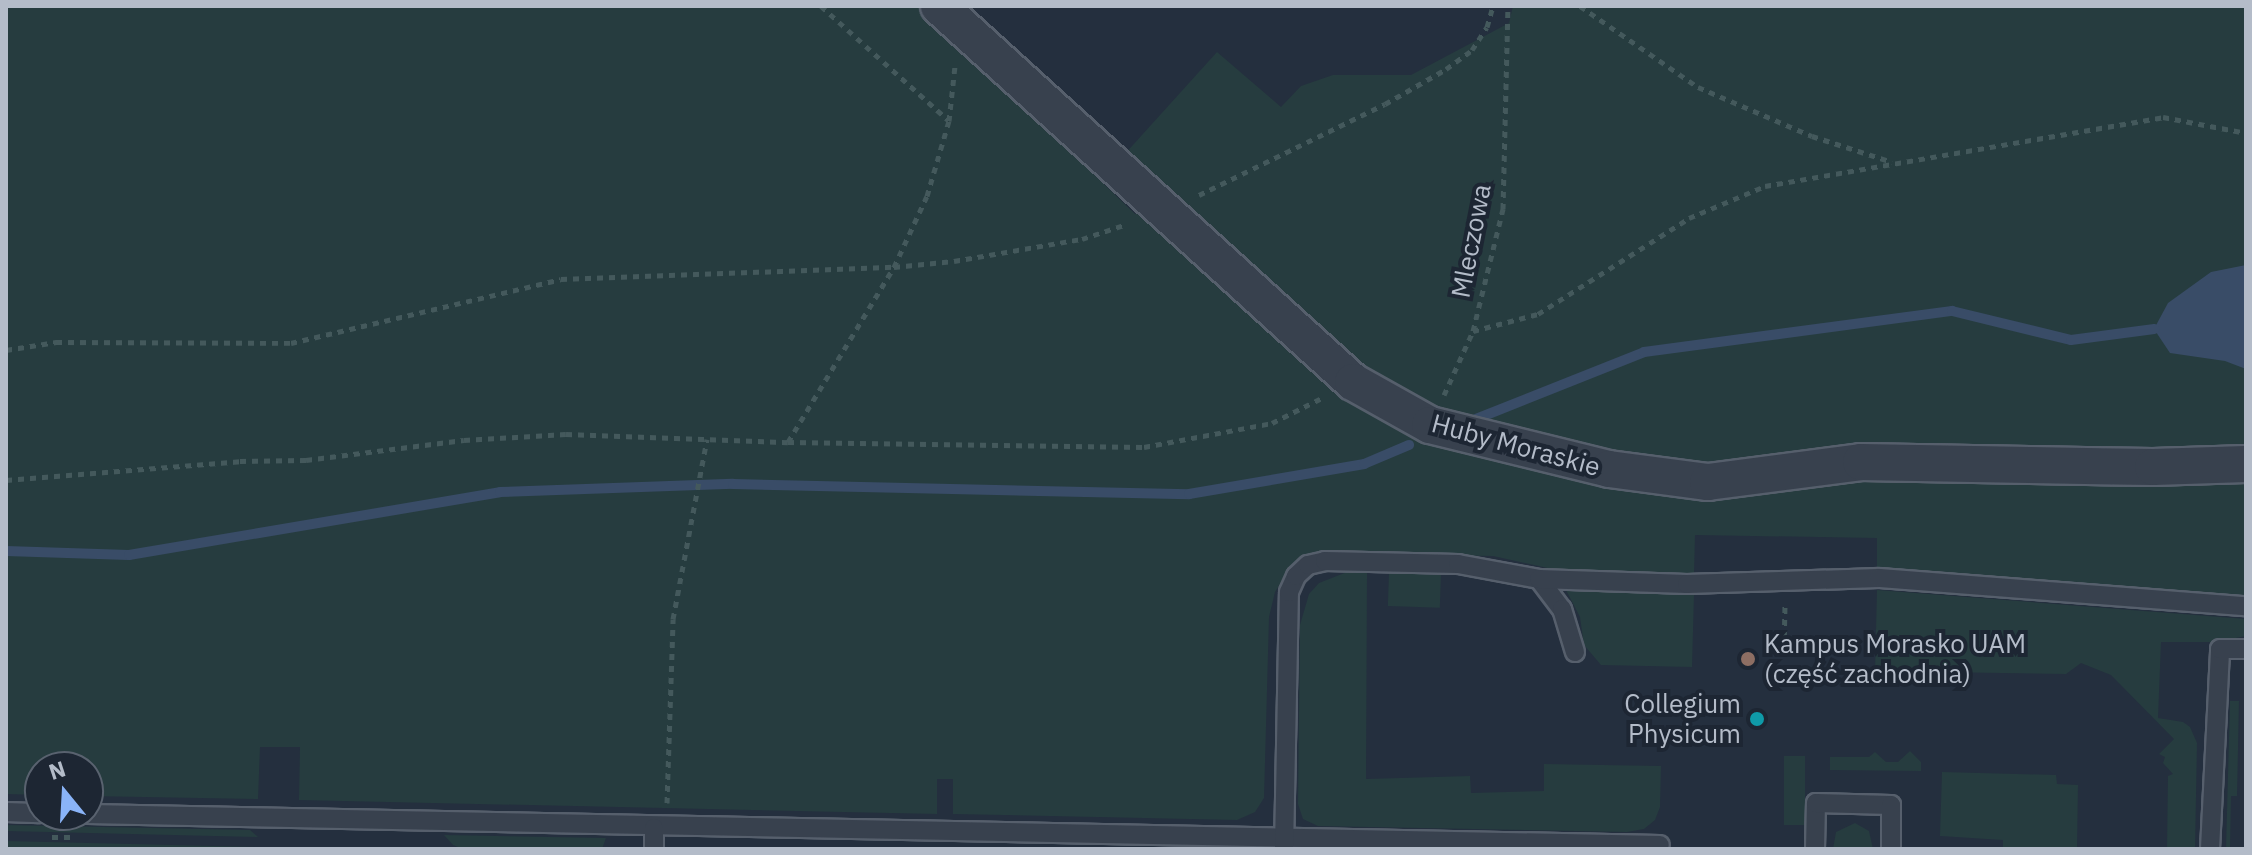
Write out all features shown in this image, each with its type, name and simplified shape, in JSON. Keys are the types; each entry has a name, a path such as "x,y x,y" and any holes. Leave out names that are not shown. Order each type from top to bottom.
{"street":[{"name":"Huby Moraskie","path":"949,16 1353,382 1430,425 1609,469 1708,482 1861,462 2138,467 2246,464"}],"lane":[{"path":"1284,842 1289,592 1296,576 1308,565 1325,561 1458,564 1539,579 1687,584 1879,578 2246,606"},
{"path":"1539,579 1562,609 1575,652"},
{"path":"2210,849 2220,649 2246,649"},
{"path":"1815,849 1816,803 1891,805 1891,849"},
{"path":"104,814 1396,846 1660,845"},
{"path":"654,849 660,828"}],"path":[{"path":"821,6 949,121"},
{"name":"Mleczowa","path":"1430,425 1473,331 1503,209 1508,6"},
{"path":"1580,6 1698,87 1812,136 1895,164"},
{"path":"6,350 56,342 291,343 561,279 894,267 927,196 949,121 949,16"},
{"path":"1473,331 1538,314 1689,218 1765,186 2163,117 2246,133"},
{"path":"6,480 240,461 306,460 464,440 566,434 1144,447 1272,423 1353,382"},
{"path":"660,828 673,619 707,439"},
{"path":"1784,649 1785,604"}],"green space":[{"path":"6,6 919,6 1135,214 1168,200 1123,156 1217,52 1281,107 1301,86 1333,75 1411,75 1509,23 1513,6 2246,6 2246,598 1877,568 1877,538 1695,535 1694,574 1552,569 1493,556 1319,553 1302,559 1289,570 1275,592 1269,617 1264,798 1255,812 1237,820 953,814 953,779 937,779 937,814 299,800 300,747 260,747 258,799 104,796 104,751 24,751 24,795 6,794"},
{"path":"1347,572 1367,573 1366,779 1470,776 1471,793 1544,791 1544,764 1661,766 1660,807 1655,820 1644,829 1627,832 1318,826 1303,819 1298,804 1300,625 1309,594 1319,583"},
{"path":"1389,573 1441,575 1440,608 1388,606"},
{"path":"1566,590 1694,595 1692,667 1601,665 1584,645 1580,617"},
{"path":"1877,590 2246,619 2246,636 2215,642 2161,642 2158,718 2183,722 2190,727 2197,743 2195,849 2167,849 2168,776 2173,774 2163,763 2165,757 2159,754 2174,739 2111,675 2081,663 2066,674 1875,671"},
{"path":"2230,701 2239,701 2237,796 2231,796 2230,849 2226,849"},
{"path":"1910,751 1921,762 1921,771 1830,770 1830,757 1869,757 1875,752 1886,762 1898,762"},
{"path":"1784,756 1805,756 1805,825 1784,825"},
{"path":"1942,772 2056,775 2057,784 2078,785 2077,849 2003,849 2003,840 1940,836"},
{"path":"1855,823 1869,831 1873,849 1833,849 1836,832"},
{"path":"6,825 24,825 24,831 104,831 104,827 250,830 258,837 6,831"},
{"path":"444,835 606,838 602,849 463,849 453,845"},
{"path":"6,841 258,847 258,849 6,849"}],"water":[{"path":"2246,265 2246,369 2225,361 2170,353 2154,329 2168,303 2211,272"}],"waterway":[{"path":"1476,419 1644,352 1952,311 2071,340 2154,329"},
{"path":"6,551 129,555 500,492 733,484 1189,494 1364,464 1409,445"}],"place":[{"name":"Kampus Morasko UAM (część zachodnia)","path":"1748,659"},
{"name":"Collegium Physicum","path":"1757,719"}]}
